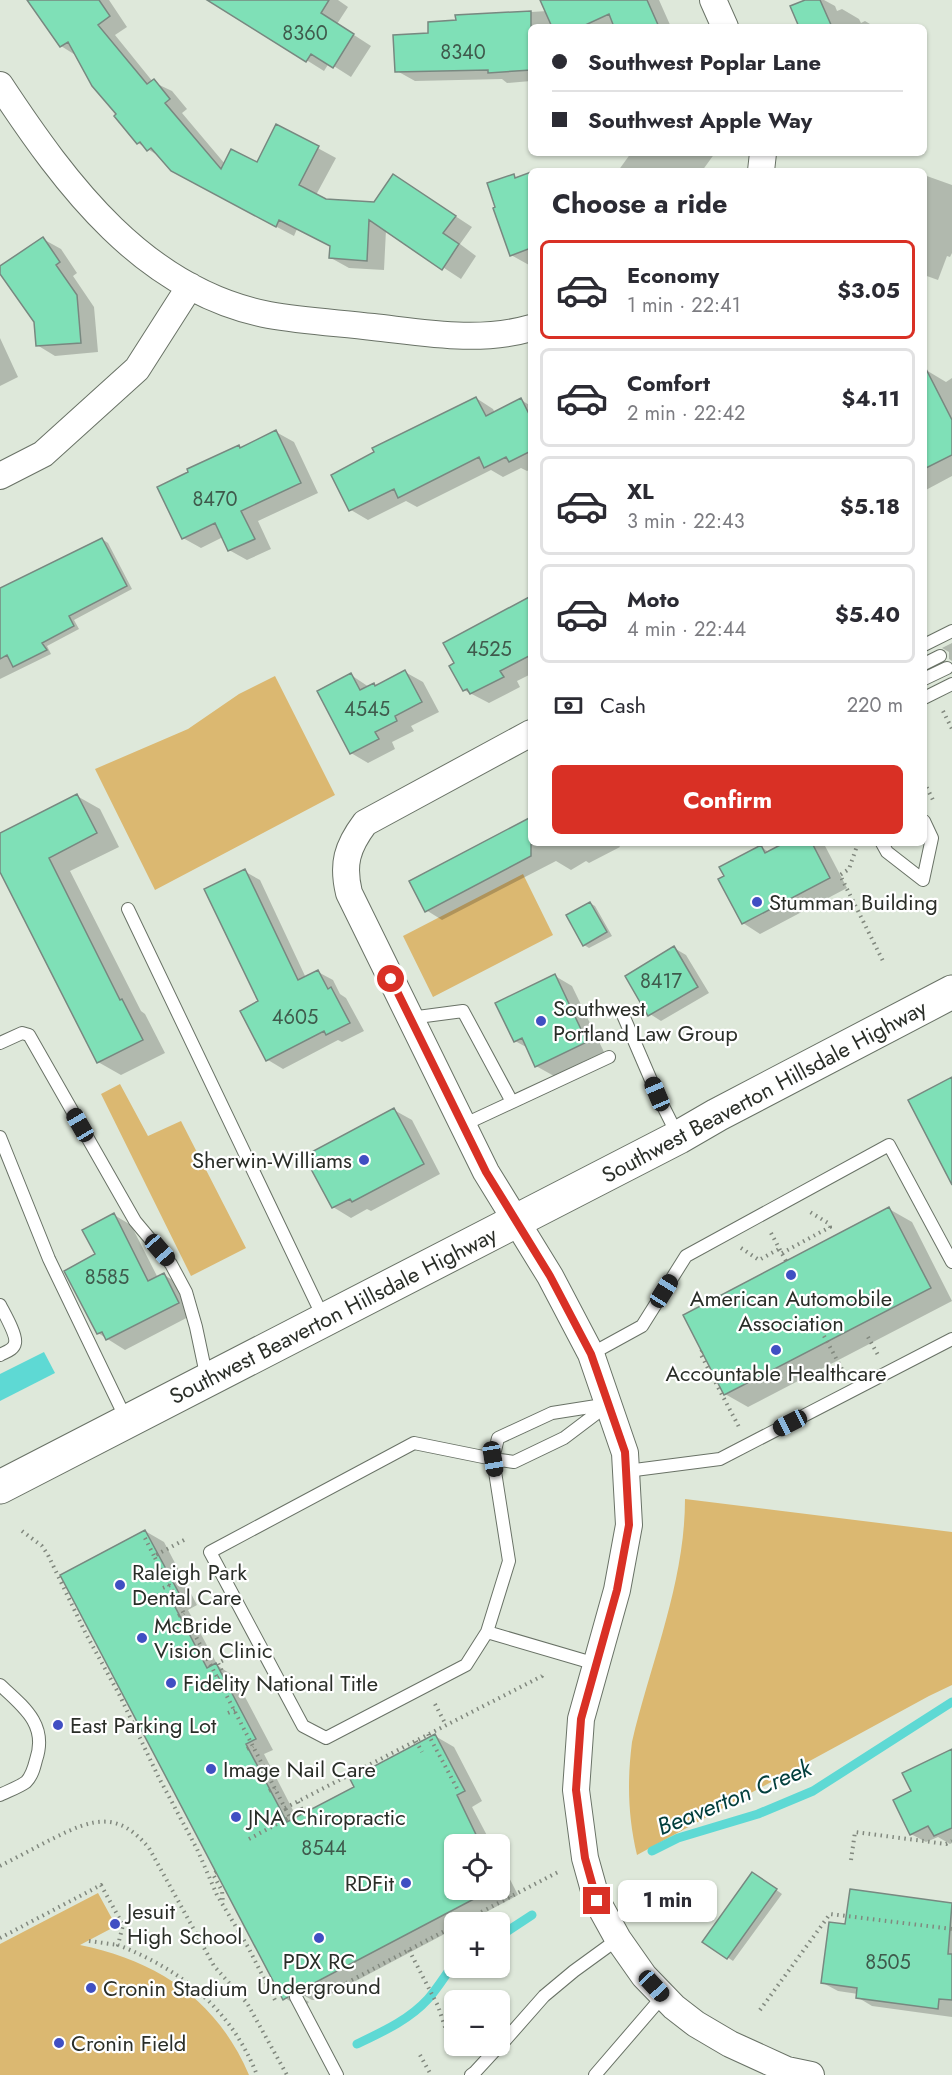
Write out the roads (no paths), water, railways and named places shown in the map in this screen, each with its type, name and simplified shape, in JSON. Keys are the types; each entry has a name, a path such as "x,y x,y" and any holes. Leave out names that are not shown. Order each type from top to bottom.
{"main road":[{"name":"Southwest Beaverton Hillsdale Highway","path":"0,1487 679,1137 952,992"}],"street":[{"path":"713,0 723,24"},
{"path":"0,85 74,189 114,232 145,258 190,286 224,302 268,315 458,336 491,335 528,329"},
{"path":"0,476 43,454 137,369 190,286"},
{"path":"528,735 365,823 352,840 345,878 349,894 486,1172 550,1276 591,1354 625,1452 629,1525 617,1590 581,1719 576,1790 585,1858 597,1901 618,1939 644,1976 675,2007 696,2024 730,2044 801,2074"}],"lane":[{"path":"927,644 952,631"},
{"path":"927,662 940,656"},
{"path":"927,678 947,668"},
{"path":"927,696 952,684"},
{"path":"884,846 887,852 923,880 932,838 927,827"},
{"path":"128,909 325,1320"},
{"path":"410,1018 463,1011 512,1102"},
{"path":"623,1015 657,1094 679,1137"},
{"path":"0,1043 22,1033 29,1035 135,1221 171,1264 188,1301 207,1380"},
{"path":"463,1125 609,1057"},
{"path":"0,1137 49,1259 128,1422"},
{"path":"591,1354 642,1326 686,1256 889,1145 952,1262"},
{"path":"0,1305 15,1335 16,1343 12,1349 0,1355"},
{"path":"627,1471 720,1459 952,1340"},
{"path":"609,1404 552,1413 498,1438 493,1459 509,1561 487,1632 466,1665 326,1738 303,1726 210,1552 414,1443 493,1459 514,1462 564,1438 609,1404"},
{"path":"487,1632 596,1664"},
{"path":"0,1685 30,1715 37,1726 40,1741 38,1756 26,1781 0,1795"},
{"path":"510,2034 544,1996 618,1939"},
{"path":"595,2075 663,1996"},
{"path":"298,2001 337,2075"},
{"path":"471,2075 490,2056"}],"water":[{"path":"44,1352 55,1373 0,1401 0,1374"}],"waterway":[{"name":"Beaverton Creek","path":"652,1851 678,1838 758,1814 813,1791 952,1702"},
{"name":"Beaverton Creek","path":"510,1929 532,1915"},
{"name":"Beaverton Creek","path":"357,2044 395,2025 412,2013 428,1999 444,1978"}],"place":[{"name":"Stumman Building","path":"757,902"},
{"name":"Southwest Portland Law Group","path":"541,1021"},
{"name":"Sherwin-Williams","path":"364,1160"},
{"name":"American Automobile Association","path":"791,1275"},
{"name":"Accountable Healthcare","path":"776,1350"},
{"name":"Raleigh Park Dental Care","path":"120,1585"},
{"name":"McBride Vision Clinic","path":"142,1638"},
{"name":"Fidelity National Title","path":"171,1683"},
{"name":"East Parking Lot","path":"58,1725"},
{"name":"Image Nail Care","path":"211,1769"},
{"name":"JNA Chiropractic","path":"236,1817"},
{"name":"RDFit","path":"406,1883"},
{"name":"Jesuit High School","path":"115,1924"},
{"name":"PDX RC Underground","path":"319,1938"},
{"name":"Cronin Stadium","path":"91,1988"},
{"name":"Cronin Field","path":"59,2043"}]}
